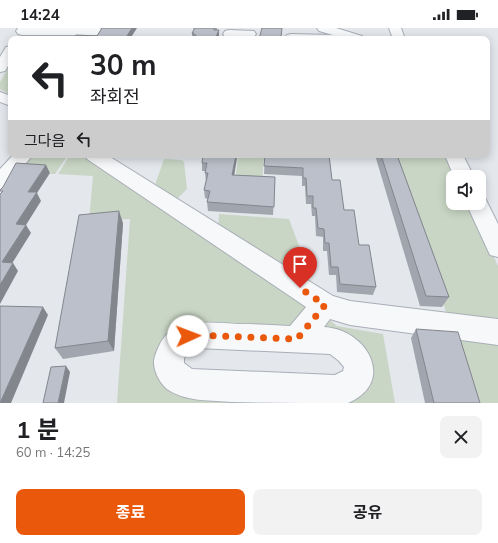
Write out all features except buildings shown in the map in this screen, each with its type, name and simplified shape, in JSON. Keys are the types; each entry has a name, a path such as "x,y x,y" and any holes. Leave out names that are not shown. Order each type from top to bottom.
{"street":[{"path":"323,28 348,36"},
{"path":"21,33 97,31"},
{"path":"226,34 250,34"},
{"path":"0,68 8,55"},
{"path":"0,190 10,168 21,158"},
{"path":"99,158 325,305 350,313 498,332"},
{"path":"455,158 461,170"},
{"path":"480,210 498,248"},
{"path":"297,339 325,305"},
{"path":"197,335 297,339 330,340 347,347 354,354 358,362 359,371 357,379 352,386 344,390 335,391 192,384 183,383 175,378 170,371 170,354 174,346 180,340 188,336 197,335"}],"green space":[{"path":"34,34 68,36 27,36"},
{"path":"8,68 8,93 0,89 0,82"},
{"path":"26,158 66,158 55,174 50,174 51,172 23,171 17,166"},
{"path":"68,158 87,158 313,308 293,332 201,328 164,377 365,379 313,333 326,317 337,326 383,334 395,403 117,403 130,219 89,221 93,176 58,174"},
{"path":"238,158 264,158 260,209 235,182"},
{"path":"395,158 446,158 452,170 446,170 446,210 471,210 498,266 498,318 447,315"},
{"path":"164,159 182,160 184,162 187,189 174,202 154,188"},
{"path":"219,214 289,219 308,270 307,275 298,281 218,229"},
{"path":"454,339 498,342 498,403 473,403"}],"route":[{"path":"188,336 197,335 297,339 325,305 300,288"}]}
